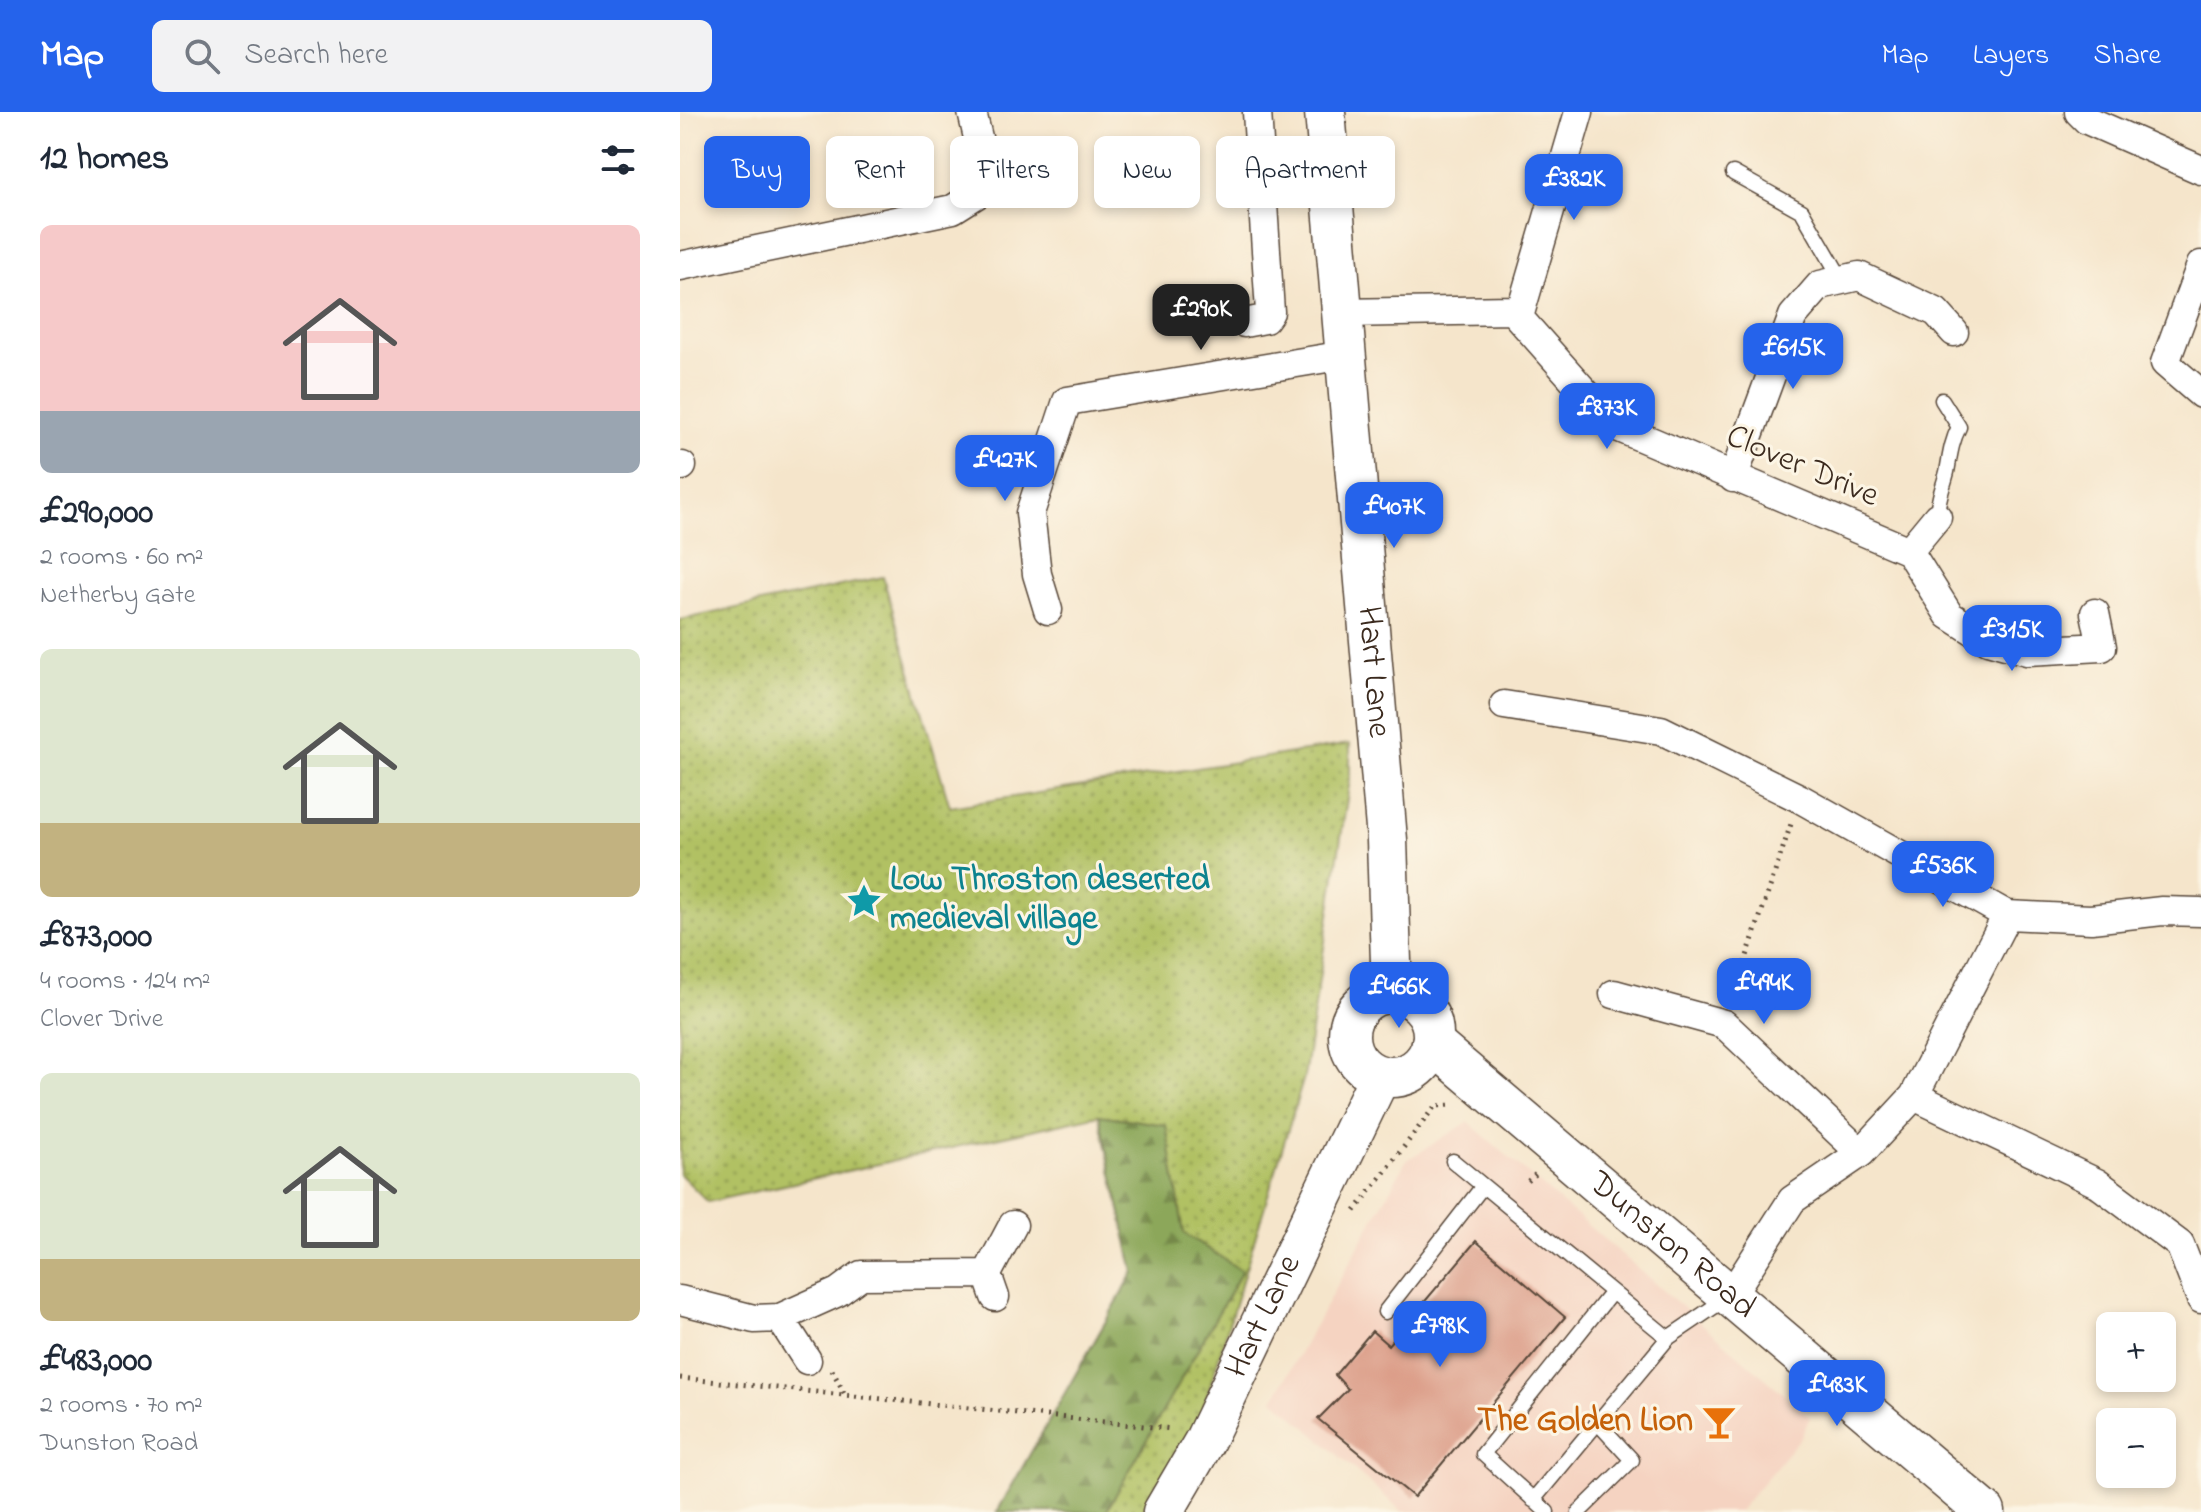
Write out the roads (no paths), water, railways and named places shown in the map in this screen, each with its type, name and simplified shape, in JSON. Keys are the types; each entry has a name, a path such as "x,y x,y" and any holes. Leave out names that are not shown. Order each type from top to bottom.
{"street":[{"path":"680,266 953,209 977,194 982,155 972,112"},
{"path":"1244,323 1265,319 1270,312 1257,112"},
{"name":"Hart Lane","path":"1325,112 1387,840 1392,993"},
{"path":"1341,313 1512,310 1519,317 1579,112"},
{"path":"2079,112 2087,120 2201,170"},
{"path":"2201,265 2165,363 2201,394"},
{"path":"1733,478 1793,316 1831,283 1859,276 1936,312 1954,332"},
{"name":"Clover Drive","path":"1519,317 1615,426 1909,551"},
{"path":"1048,610 1037,574 1030,513 1067,401 1345,355"},
{"path":"1937,517 1909,551 1949,615 1988,640 2027,651 2102,647 2095,613"},
{"path":"1504,705 1661,730 1799,798 2007,915 2091,919 2162,911 2201,912"},
{"path":"1731,1295 1792,1200 1861,1153 1914,1096 2007,915"},
{"path":"1392,993 1419,1003 1432,1024 1432,1043 1427,1056 1409,1073 1393,1077 1380,1076 1365,1069 1355,1057 1349,1042 1355,1013 1365,1001 1392,993"},
{"path":"1614,994 1724,1024 1861,1153"},
{"name":"Dunston Road","path":"1432,1043 1985,1512"},
{"name":"Hart Lane","path":"1163,1512 1204,1442 1380,1076"},
{"path":"1914,1096 2097,1183 2180,1245 2201,1299"},
{"path":"680,1300 754,1319 780,1318 838,1292 861,1275 991,1286 1013,1225"},
{"path":"780,1318 807,1360"}],"lane":[{"path":"1733,173 1802,211 1831,283"},
{"path":"1937,517 1937,499 1948,469 1952,441 1959,427 1942,400"},
{"path":"1453,1161 1668,1338"},
{"path":"1385,1312 1483,1186"},
{"path":"1547,1512 1483,1454 1612,1292"},
{"path":"1533,1500 1668,1338 1731,1295"},
{"path":"1579,1512 1632,1460 1597,1422"}],"place":[{"name":"Low Throston deserted medieval village","path":"864,901"},
{"name":"The Golden Lion","path":"1719,1422"}]}
